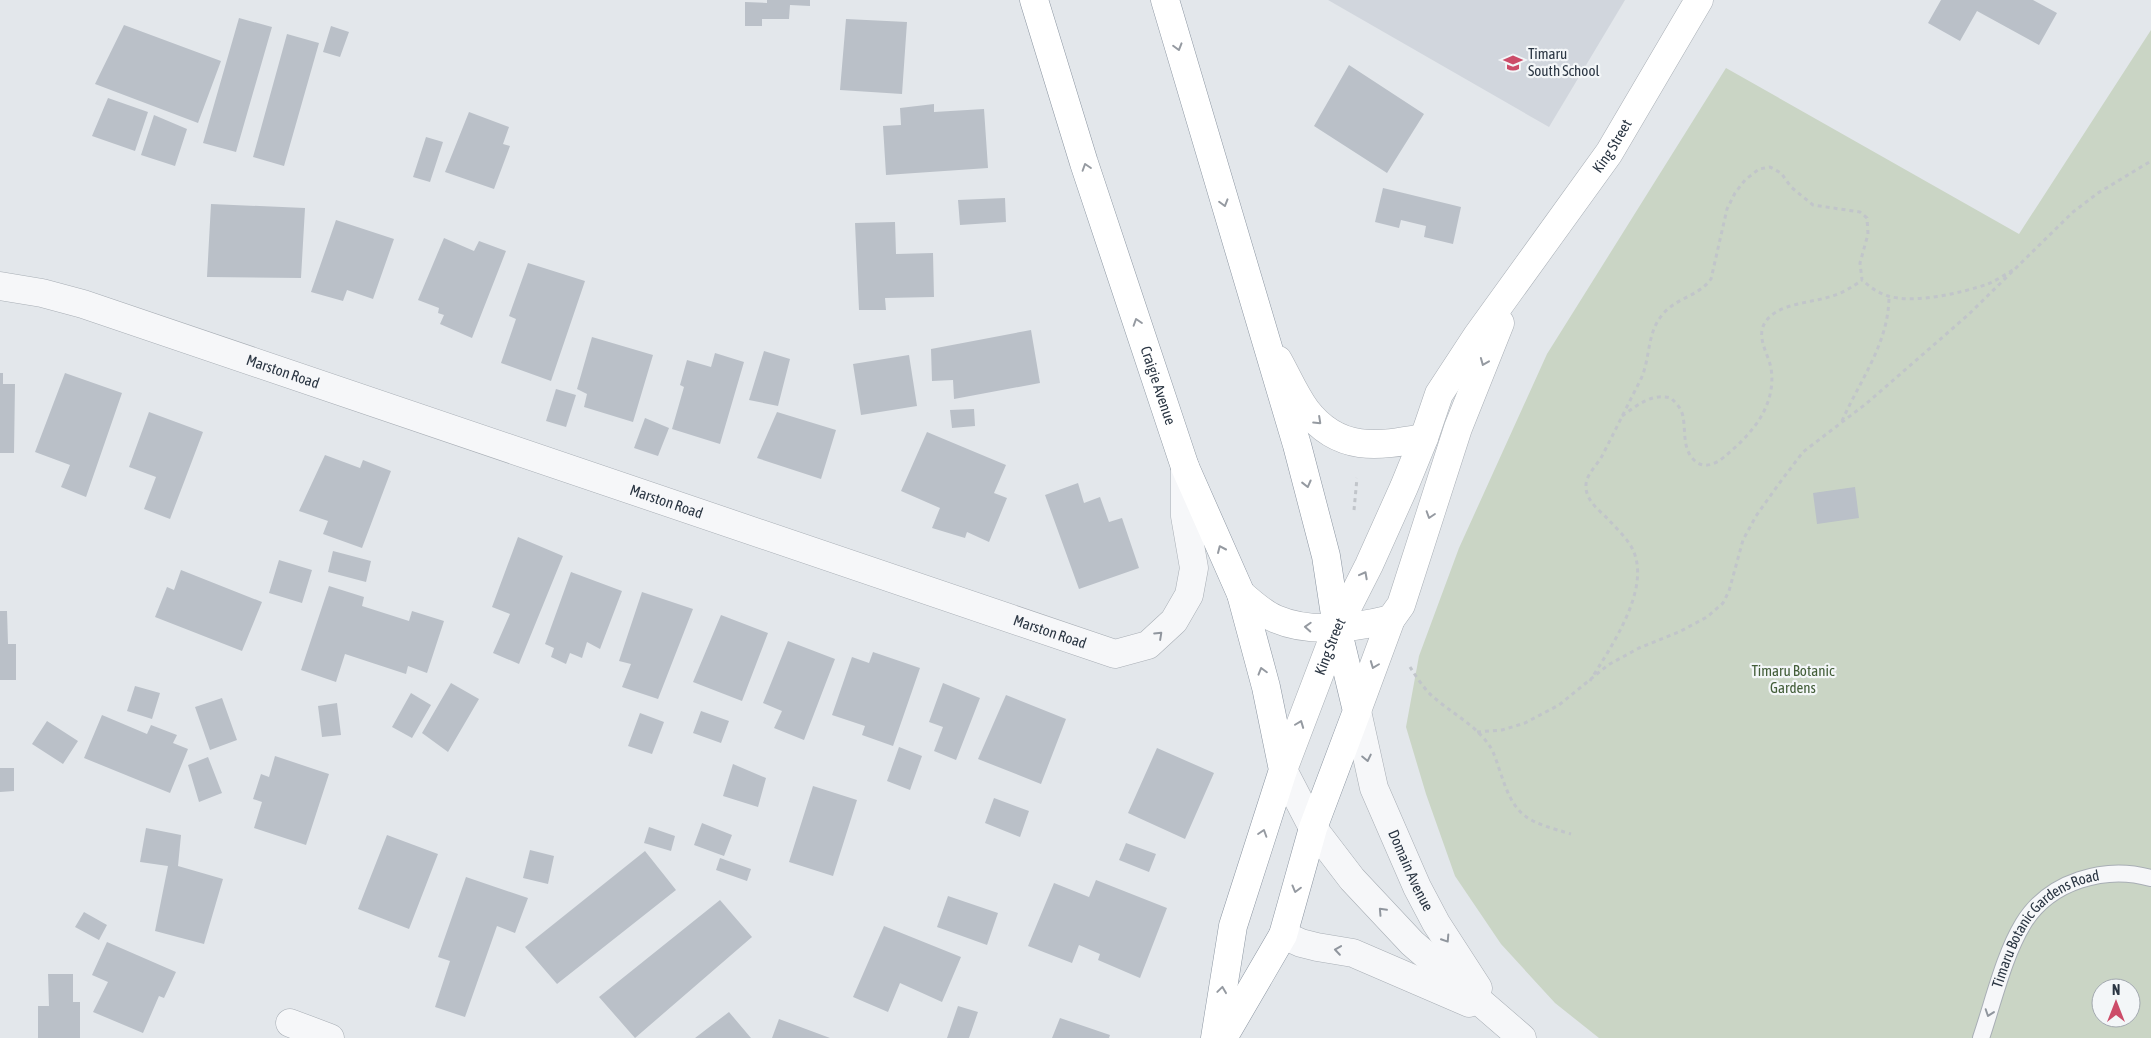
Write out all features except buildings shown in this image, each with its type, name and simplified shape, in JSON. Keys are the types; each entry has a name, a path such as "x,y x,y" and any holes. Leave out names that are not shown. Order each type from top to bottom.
{"main road":[{"name":"Craigie Avenue","path":"1034,0 1078,145 1186,468 1241,594 1266,688 1283,770"},
{"path":"1165,0 1297,445 1326,556 1336,628 1357,711"},
{"name":"King Street","path":"1215,1038 1233,926 1283,770 1336,628 1369,565 1424,438 1439,394 1477,336 1609,153 1699,0"},
{"name":"King Street","path":"1223,1038 1283,935 1313,828 1391,619 1401,605 1458,428 1515,284"},
{"path":"1264,336 1306,410 1334,437 1372,446 1424,438"},
{"path":"1241,594 1275,619 1292,626 1336,628 1365,626 1391,619"}],"street":[{"name":"Marston Road","path":"0,286 42,292 82,304 1115,654 1148,645 1174,621 1189,595 1194,568 1186,516 1186,468"},
{"name":"Domain Avenue","path":"1357,711 1374,788 1417,887 1436,923 1496,1015"},
{"name":"Domain Avenue","path":"1283,770 1313,828 1352,879 1412,943 1522,1038"},
{"name":"Domain Avenue","path":"1283,935 1301,943 1317,947 1353,952 1496,1015"},
{"path":"290,1023 330,1038"}],"lane":[{"name":"Timaru Botanic Gardens Road","path":"1981,1038 2011,950 2024,923 2040,905 2058,890 2086,877 2116,873 2151,878"}],"path":[{"path":"1477,732 1502,730 1525,723 1559,705 1608,665 1639,648 1680,632 1707,616 1723,603 1729,591 1743,540 1756,516 1804,452 1867,402 1961,321 2073,212 2106,188 2151,160"},
{"path":"1590,681 1624,622 1632,603 1637,580 1637,566 1632,549 1624,536 1592,503 1586,493 1586,483 1601,458 1642,377 1654,326 1670,306 1705,288 1711,279 1727,209 1735,193 1745,180 1759,169 1770,167 1781,172 1791,187 1814,205 1860,212 1867,218 1868,234 1860,263 1862,280 1874,290 1888,296 1928,298 1952,293 1989,283 2015,269"},
{"path":"1621,417 1651,397 1662,396 1671,398 1683,415 1686,448 1692,459 1700,464 1710,466 1719,462 1757,424 1768,403 1772,383 1771,367 1762,342 1762,328 1767,320 1778,311 1832,296 1848,290 1862,280"},
{"path":"1842,422 1882,338 1887,320 1888,296"},
{"path":"1354,511 1357,473"},
{"path":"1407,662 1428,691 1477,732 1490,746 1507,792 1525,817 1538,824 1571,834"}],"shaded area":[{"name":"Timaru South School","path":"1328,0 1625,0 1549,127"}],"green space":[{"name":"Timaru Botanic Gardens","path":"2151,30 2151,1038 1599,1038 1555,1003 1501,944 1455,876 1426,794 1406,727 1419,656 1459,548 1547,354 1726,68 2019,234"}],"place":[{"name":"Timaru South School","path":"1513,63"}]}
